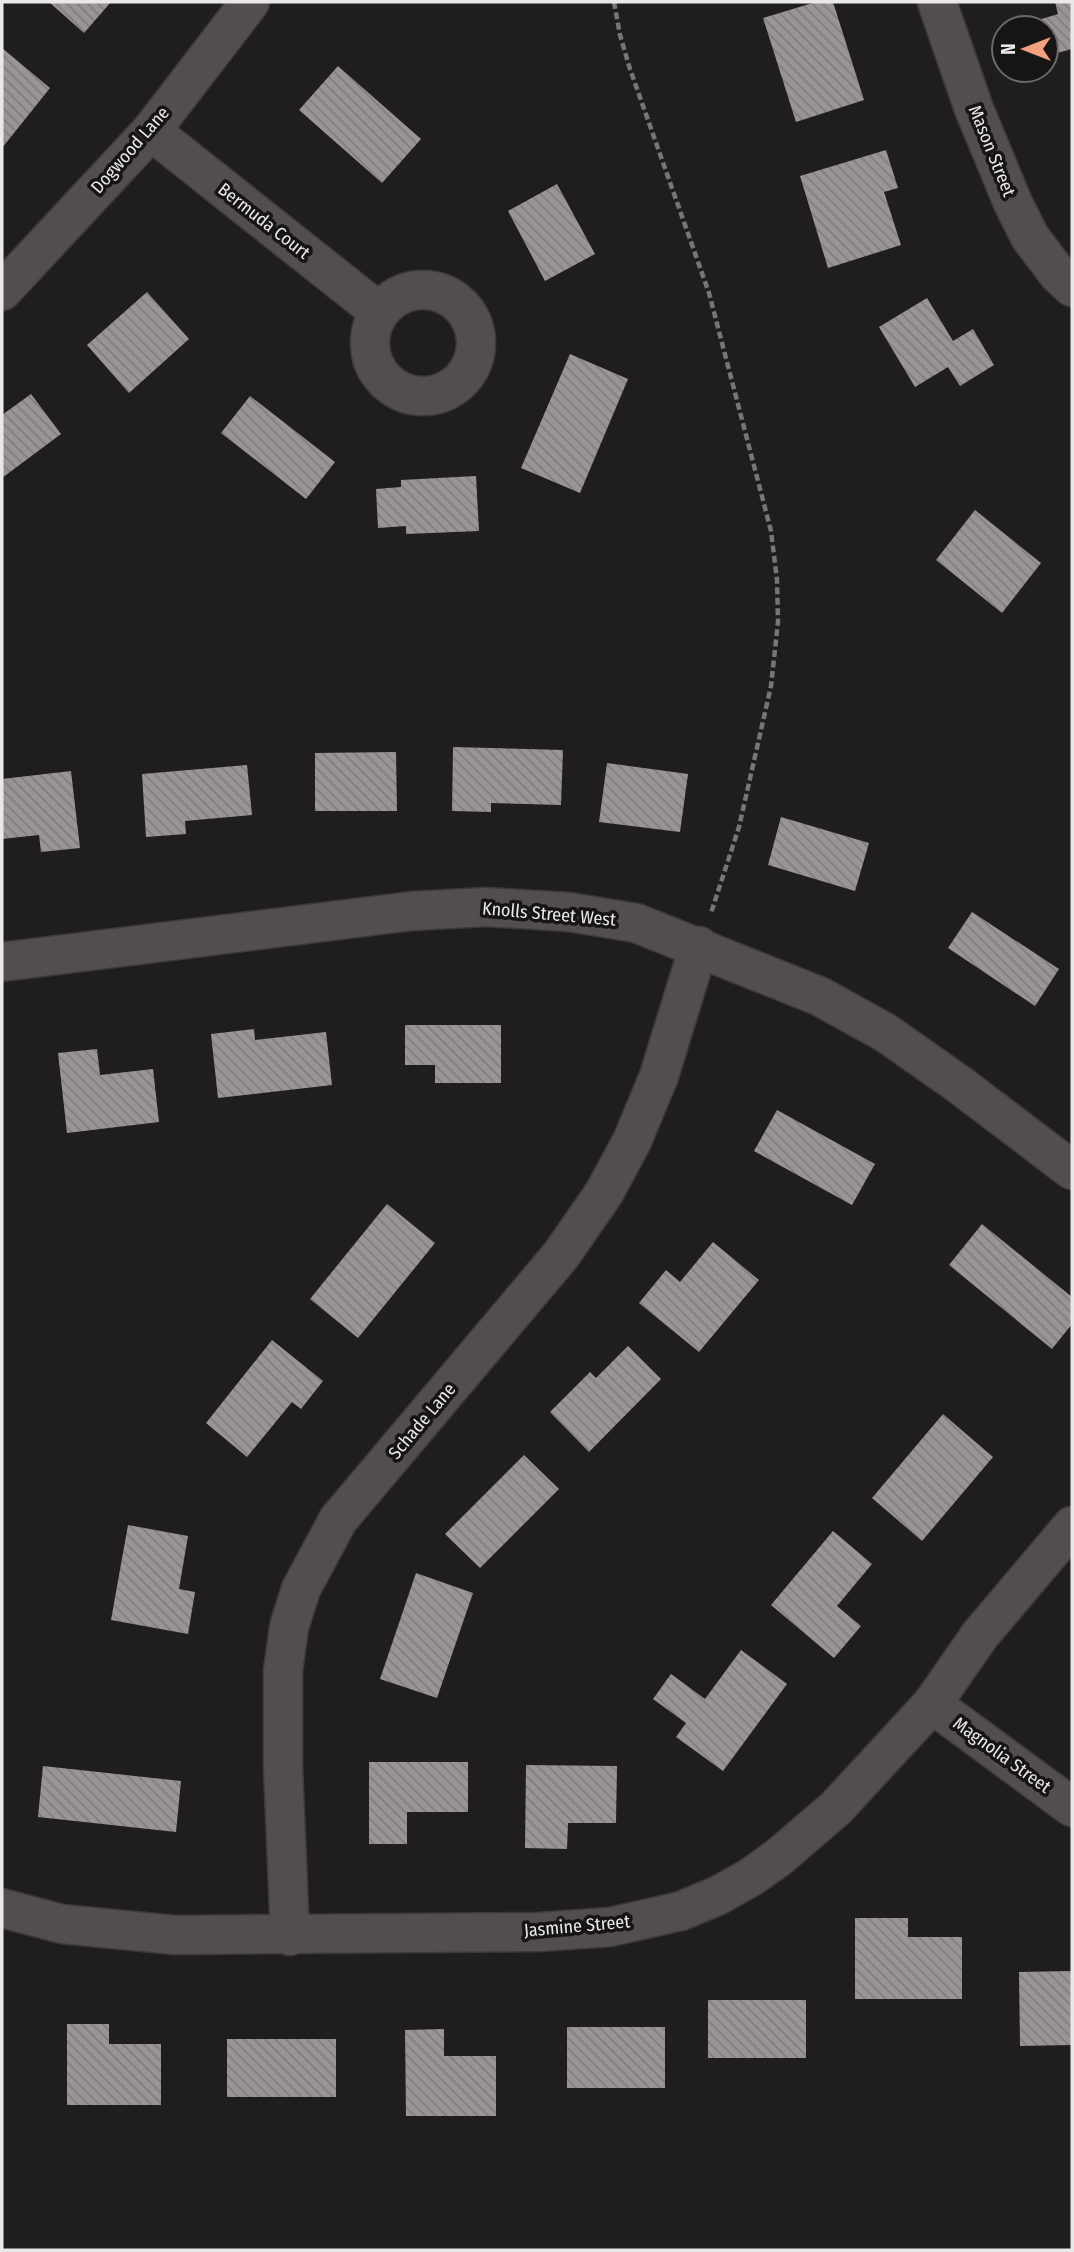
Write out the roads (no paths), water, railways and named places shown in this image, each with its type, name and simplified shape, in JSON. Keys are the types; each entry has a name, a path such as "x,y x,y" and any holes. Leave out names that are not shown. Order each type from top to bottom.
{"street":[{"name":"Dogwood Lane","path":"2,291 151,131 250,2"},
{"name":"Mason Street","path":"937,2 974,109 1013,203 1030,237 1058,274 1072,287"},
{"name":"Bermuda Court","path":"151,131 378,311"},
{"name":"Knolls Street West","path":"2,962 412,911 486,907 569,912 636,923 819,996 886,1033 1072,1170"},
{"name":"Schade Lane","path":"290,1936 283,1766 283,1671 289,1627 301,1589 338,1521 561,1255 604,1193 632,1141 659,1076 699,946"},
{"name":"Jasmine Street","path":"2,1908 62,1924 175,1935 290,1936 610,1927 681,1911 719,1895 751,1877 779,1857 836,1808 932,1704 980,1635 1072,1526"},
{"name":"Magnolia Street","path":"932,1704 1072,1807"}]}
